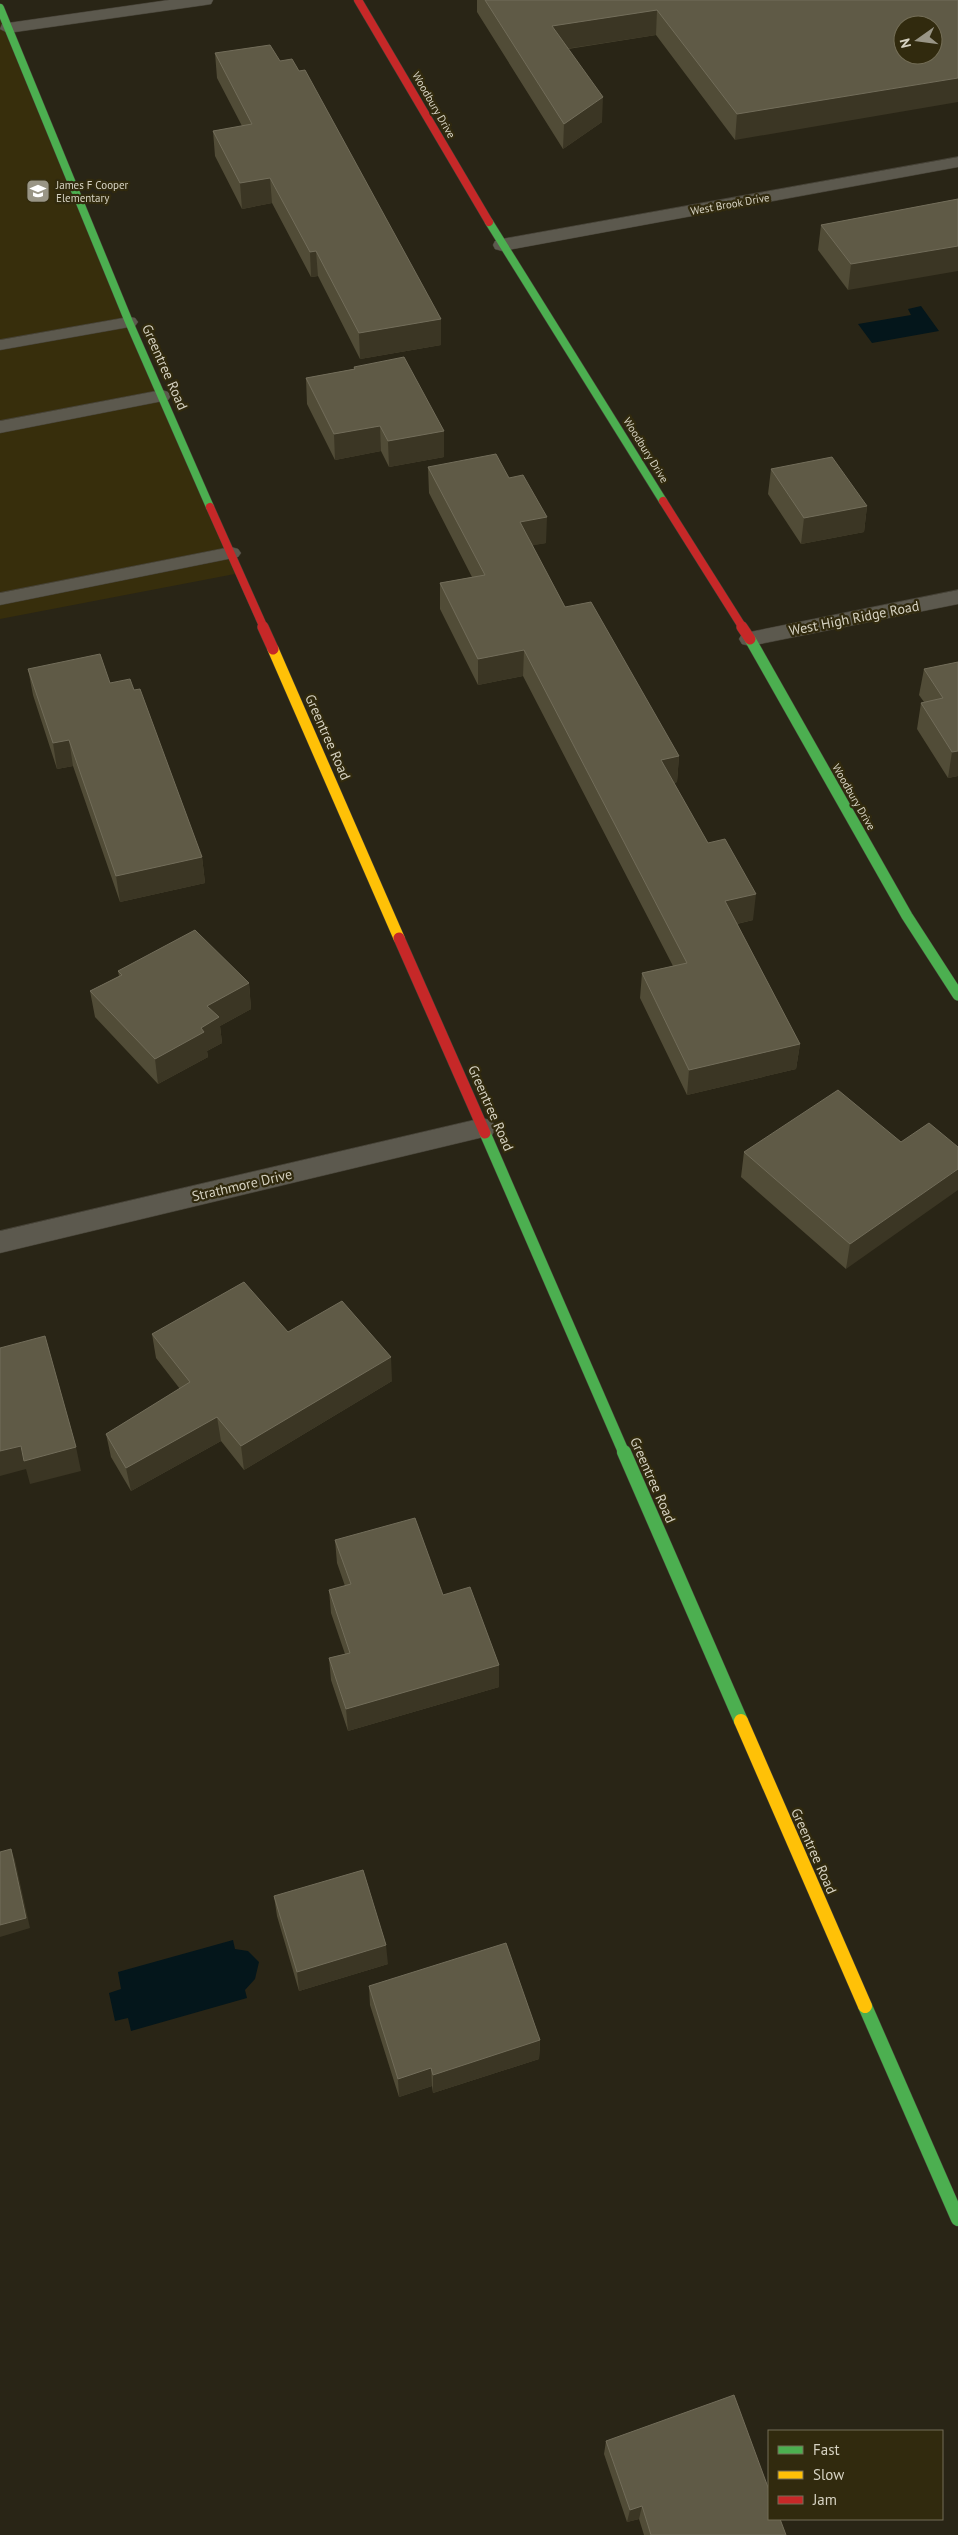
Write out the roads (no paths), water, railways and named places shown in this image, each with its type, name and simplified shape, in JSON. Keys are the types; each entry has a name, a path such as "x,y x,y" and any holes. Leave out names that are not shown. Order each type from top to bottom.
{"main road":[{"name":"Woodbury Drive","path":"358,0 502,245 750,639 907,916 958,994"},
{"name":"Greentree Road","path":"0,8 4,28 129,322 483,1128 958,2219"}],"street":[{"path":"4,28 205,0"},
{"name":"West Brook Drive","path":"502,245 958,162"},
{"name":"West High Ridge Road","path":"750,639 958,597"},
{"name":"Strathmore Drive","path":"0,1242 483,1128"}],"lane":[{"path":"0,345 129,322"},
{"path":"0,427 162,396"},
{"path":"0,599 231,553"}],"place":[{"name":"James F Cooper Elementary","path":"38,191"}]}
